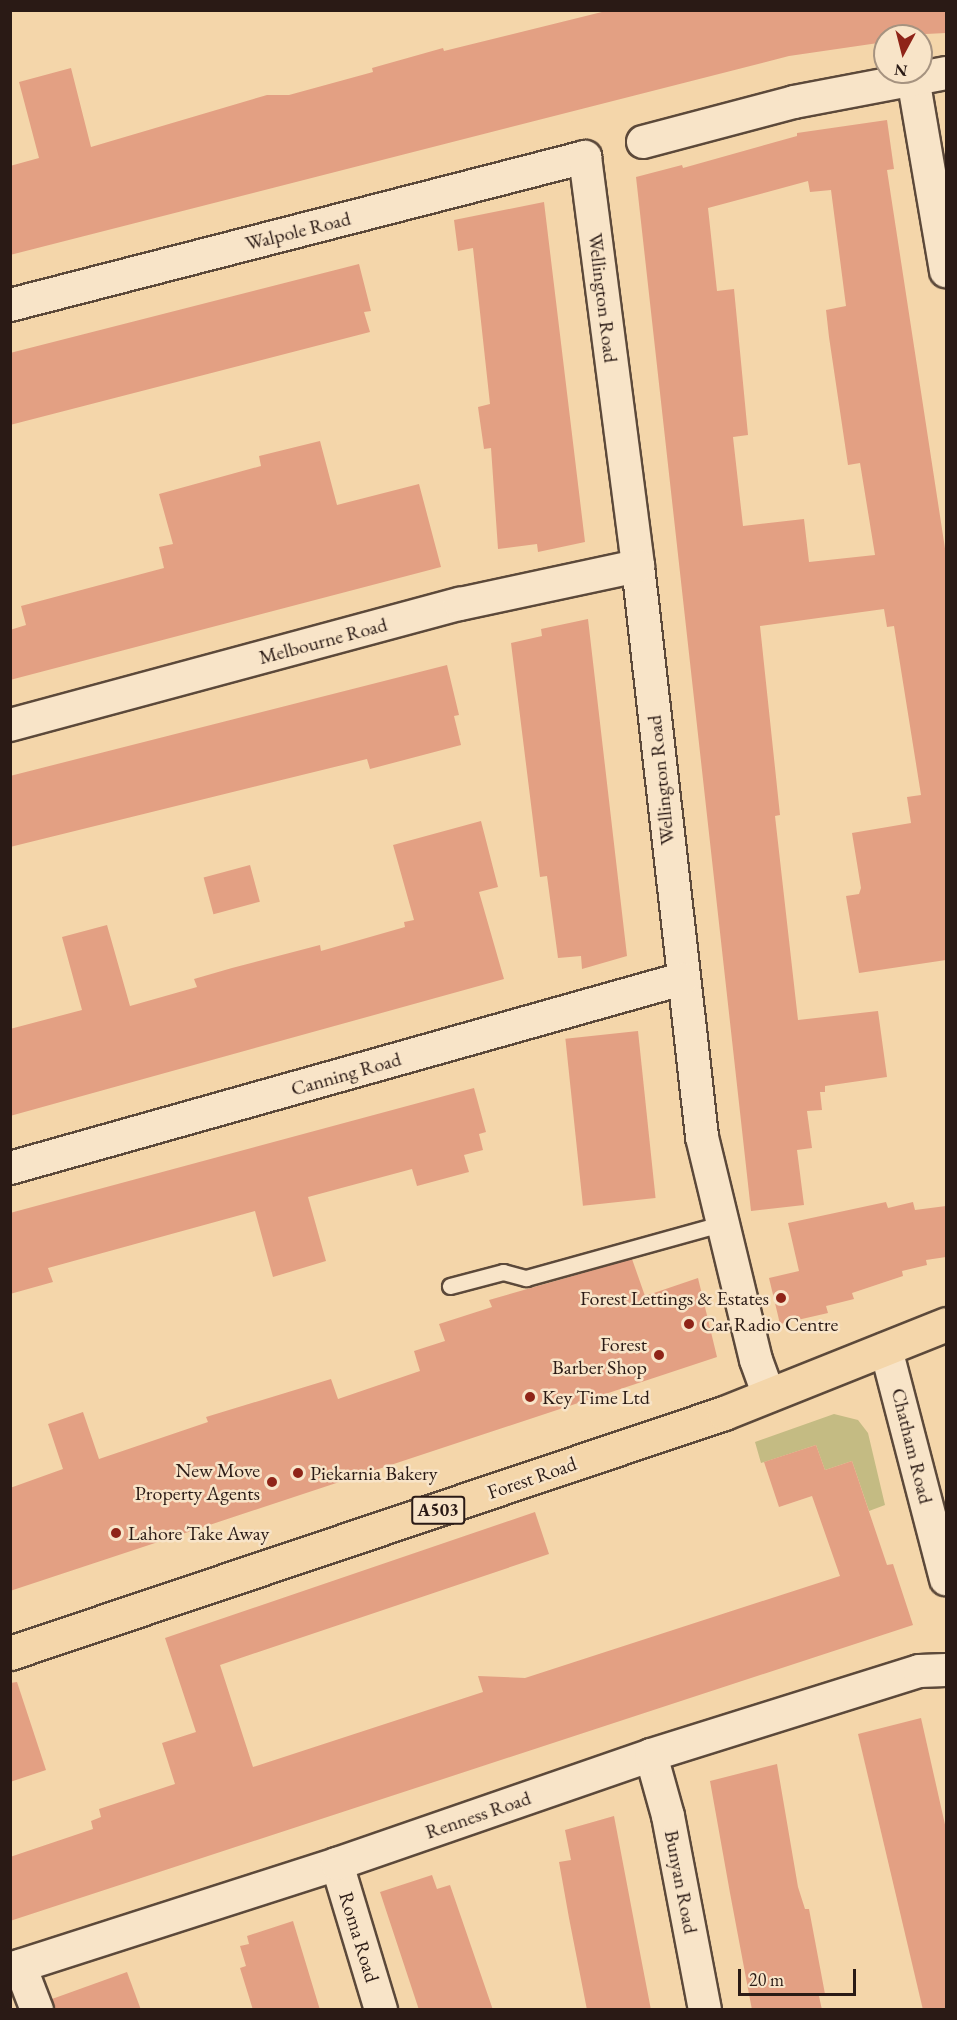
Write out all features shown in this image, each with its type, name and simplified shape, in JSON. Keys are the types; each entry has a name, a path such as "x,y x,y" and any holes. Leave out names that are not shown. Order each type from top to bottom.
{"main road":[{"name":"Forest Road","path":"10,1653 769,1396 946,1324"}],"street":[{"path":"643,142 794,102 883,84"},
{"path":"914,84 946,271"},
{"name":"Walpole Road","path":"10,305 585,157"},
{"name":"Wellington Road","path":"585,157 639,566 682,979 702,1137 722,1224 769,1396"},
{"name":"Melbourne Road","path":"10,725 460,604 639,566"},
{"name":"Canning Road","path":"10,1168 682,979"},
{"name":"Chatham Road","path":"886,1348 946,1579"},
{"name":"Renness Road","path":"15,1967 337,1864 651,1755 919,1671 946,1670"},
{"name":"Bunyan Road","path":"651,1755 668,1816 705,2010"},
{"name":"Roma Road","path":"337,1864 381,2010"},
{"path":"15,1967 37,2010"}],"lane":[{"path":"450,1286 503,1272 526,1278 722,1224"}],"shaded area":[{"path":"834,1414 858,1420 868,1433 885,1505 869,1511 852,1461 825,1470 816,1445 761,1463 755,1442"}],"building":[{"path":"610,10 946,10 946,33 933,34 933,24 873,24 873,44 789,56 10,255 10,166 39,158 19,82 71,68 91,147 267,95 289,95 373,72 372,68 443,48 444,51"},
{"path":"887,120 894,169 887,170 946,555 946,960 859,973 846,896 859,894 861,888 852,833 911,823 907,797 921,795 894,626 887,627 884,609 760,626 780,815 775,816 798,1020 878,1011 887,1077 825,1086 825,1092 820,1092 822,1110 807,1111 812,1148 797,1150 804,1205 751,1211 636,177 682,165 683,168 797,136 797,133","holes":["808,181 810,192 831,190 846,306 826,310 829,337 848,465 860,463 875,555 809,562 804,519 743,526 733,437 748,435 734,289 717,291 708,208"]},
{"path":"544,202 585,542 538,552 537,544 498,549 491,448 484,449 478,407 490,404 473,248 458,251 454,220"},
{"path":"359,264 371,311 364,312 370,332 10,425 10,353"},
{"path":"320,441 337,505 419,484 441,567 10,680 10,630 26,625 21,606 164,568 159,547 173,544 159,494 261,466 259,456"},
{"path":"588,619 627,956 582,969 581,956 558,958 547,876 540,877 511,643 542,636 541,629"},
{"path":"447,665 459,715 454,716 461,745 370,769 367,759 10,847 10,776"},
{"path":"481,821 498,887 479,892 504,979 10,1116 10,1029 82,1010 62,937 107,925 130,1006 197,987 194,979 232,968 320,945 321,951 405,927 404,922 414,920 393,845"},
{"path":"250,865 260,902 213,914 204,877"},
{"path":"638,1031 656,1198 583,1206 565,1039"},
{"path":"474,1088 486,1132 479,1134 483,1150 464,1155 469,1172 417,1186 412,1169 308,1197 326,1261 273,1277 255,1211 48,1268 53,1282 10,1294 10,1213"},
{"path":"886,1202 888,1208 913,1202 915,1210 946,1206 946,1257 926,1260 927,1265 902,1271 903,1276 852,1293 854,1299 826,1306 828,1313 780,1324 769,1278 799,1271 788,1223"},
{"path":"632,1259 645,1296 698,1278 717,1357 10,1591 10,1488 63,1469 48,1424 83,1412 99,1459 208,1422 206,1417 331,1379 338,1399 420,1371 414,1351 445,1341 439,1324 492,1307 489,1300"},
{"path":"816,1445 825,1470 852,1461 887,1565 893,1564 913,1625 10,1921 10,1857 93,1829 91,1821 101,1817 99,1809 175,1784 162,1743 196,1732 165,1638 535,1512 549,1554 220,1665 253,1767 483,1692 478,1676 525,1678 840,1576 812,1496 779,1507 764,1462"},
{"path":"17,1682 46,1770 10,1782 10,1683"},
{"path":"921,1718 946,1829 946,2010 923,2010 858,1734"},
{"path":"777,1764 798,1887 805,1909 809,1909 825,1994 819,1996 822,2010 752,2010 730,1893 710,1781"},
{"path":"614,1816 651,2010 587,2010 569,1918 559,1862 571,1860 565,1830"},
{"path":"432,1875 437,1889 450,1885 493,2010 419,2010 380,1892"},
{"path":"293,1921 320,2010 253,2010 240,1968 246,1966 240,1946 249,1944 247,1936"},
{"path":"127,1972 141,2010 55,2010 52,1999"}],"place":[{"name":"Forest Lettings & Estates","path":"781,1298"},
{"name":"Car Radio Centre","path":"689,1324"},
{"name":"Forest Barber Shop","path":"659,1355"},
{"name":"Key Time Ltd","path":"530,1397"},
{"name":"Piekarnia Bakery","path":"298,1473"},
{"name":"New Move Property Agents","path":"272,1482"},
{"name":"Lahore Take Away","path":"116,1533"}]}
